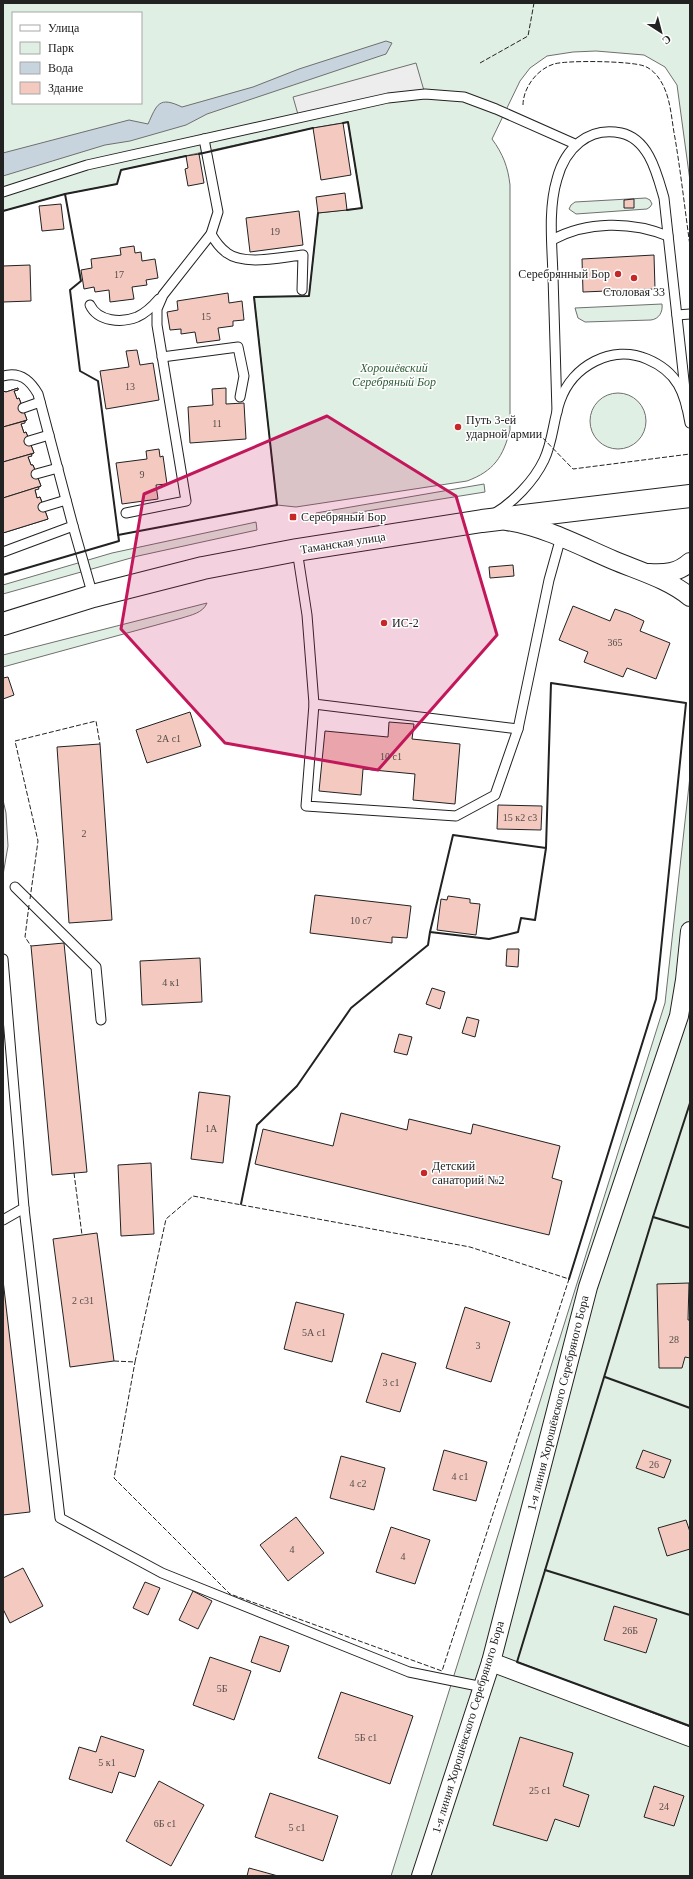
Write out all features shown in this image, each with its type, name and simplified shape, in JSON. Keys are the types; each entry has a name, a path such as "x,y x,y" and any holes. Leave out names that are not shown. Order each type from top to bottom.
{"street":[{"name":"Таманская улица","path":"3,624 93,596 203,568 297,550 482,521 690,496"},
{"path":"561,537 573,510"},
{"path":"482,521 501,520 526,524 561,537 614,561 648,573 683,591 690,597"},
{"path":"648,573 669,574 684,567 690,562"},
{"name":"1-я линия Хорошёвского Серебряного Бора","path":"421,1876 491,1662 588,1287 679,1016 686,980 690,931"},
{"path":"491,1662 690,1737"}],"lane":[{"path":"3,192 87,165 388,98 425,94 464,97 575,144"},
{"path":"557,412 552,240 553,204 556,179 564,160 575,144 592,134 608,131 622,133 637,141 649,156 657,173 664,198 687,408 690,423"},
{"path":"90,304 94,312 104,318 116,320 137,317 148,310 163,295 211,234 218,212 204,139"},
{"path":"552,240 568,232 609,225 654,230 668,236"},
{"path":"211,234 226,253 239,259 254,260 303,255 302,290"},
{"path":"126,513 186,500 157,318 159,302 163,295"},
{"path":"677,316 690,314"},
{"path":"162,357 238,347 244,376 240,397"},
{"path":"482,521 510,502 536,474 544,461 550,446 557,412 565,389 582,369 594,360 619,353 645,358 664,368 681,388 687,408"},
{"path":"3,376 16,374 33,384 40,402 93,596"},
{"path":"23,408 40,402"},
{"path":"30,441 49,435"},
{"path":"36,474 58,468"},
{"path":"43,507 66,500"},
{"path":"3,552 73,526"},
{"path":"297,550 307,615 314,704 306,806 456,816 495,795 518,729 549,580 561,537"},
{"path":"314,704 518,729"},
{"path":"15,887 96,967 101,1020"},
{"path":"3,959 24,1208 60,1518 162,1573 409,1672 483,1687"},
{"path":"3,1220 24,1208"}],"highlighted area":[{"path":"327,416 456,496 497,635 378,770 225,743 121,629 144,494"}],"green space":[{"name":"Хорошёвский Серебряный Бор","path":"3,3 690,3 690,181 677,85 665,67 644,55 596,51 573,52 547,56 530,68 520,81 492,139 504,161 508,172 510,185 510,430 504,448 491,468 467,481 296,507 277,505 254,297 309,296 318,213 362,208 348,122 313,128 121,170 117,184 65,194 3,211"},
{"path":"646,198 650,200 652,204 647,209 576,214 569,209 575,202"},
{"path":"662,304 660,315 651,320 585,322 578,318 575,308"},
{"path":"618,393 629,395 638,401 644,410 646,421 644,432 638,441 629,447 618,449 607,447 598,441 592,432 590,421 592,410 598,401 607,395"},
{"path":"484,484 485,492 317,519 316,513"},
{"path":"256,522 257,530 138,556 3,594 3,585 112,553"},
{"path":"207,603 203,609 189,616 3,667 3,655"},
{"path":"690,776 690,1876 391,1876 665,1003"}],"shaded area":[{"path":"416,63 425,94 299,118 293,97"},
{"path":"3,800 6,813 8,846 3,875"}],"water":[{"path":"386,41 392,43 386,54 207,114 186,125 130,141 105,145 3,176 3,153 129,120 148,124 154,111 164,102 182,107 253,87 299,69"}],"building":[{"path":"343,123 351,175 321,180 313,128"},
{"path":"199,154 204,183 188,186 185,169 188,168 186,156"},
{"path":"345,193 347,210 318,213 316,197"},
{"path":"634,199 634,208 624,208 624,200"},
{"path":"61,204 64,229 42,231 39,206"},
{"path":"299,211 303,245 250,252 246,218"},
{"path":"134,246 135,253 141,252 142,261 155,259 158,278 146,280 147,285 132,287 134,299 110,302 109,290 95,292 94,287 84,289 81,270 92,268 91,259 121,255 120,248"},
{"name":"Серебрянный Бор","path":"654,255 655,289 583,292 582,259"},
{"path":"30,265 31,301 3,302 3,266"},
{"path":"228,293 229,303 242,301 244,320 233,321 233,326 218,328 220,340 197,343 195,332 181,334 181,329 170,330 167,312 178,310 177,301"},
{"path":"137,350 140,365 153,363 159,400 106,409 100,371 129,367 126,351"},
{"path":"18,388 18,390 14,391 17,399 19,398 27,420 21,424 24,433 26,432 34,453 28,457 31,465 33,465 41,486 35,490 37,498 40,497 48,519 3,533 3,391 6,392"},
{"path":"18,388 18,390 14,391 17,399 19,398 27,420 3,427 3,391 6,392"},
{"path":"226,388 226,404 244,403 246,439 190,443 188,407 213,405 212,389"},
{"path":"25,421 25,423 21,424 24,433 26,432 34,453 3,462 3,427"},
{"path":"159,449 160,457 163,456 167,484 156,485 158,499 122,504 116,463 147,459 146,451"},
{"path":"31,454 32,456 28,457 31,465 33,465 41,486 3,498 3,462"},
{"path":"38,487 39,489 35,490 37,498 40,497 48,519 3,533 3,498"},
{"path":"513,565 514,576 490,578 489,567"},
{"path":"573,606 610,621 615,609 629,614 644,621 640,631 670,643 656,679 627,668 623,677 584,662 588,652 559,640"},
{"path":"8,677 14,695 3,699 3,678"},
{"path":"190,712 201,746 147,763 136,730"},
{"path":"389,722 414,724 412,739 460,744 455,804 413,800 415,774 363,769 361,795 319,791 325,731 388,737"},
{"path":"100,744 112,920 69,923 57,747"},
{"path":"498,805 542,806 541,830 497,829"},
{"path":"315,895 411,906 407,938 392,937 392,943 310,933"},
{"path":"448,896 470,899 470,903 480,904 476,935 437,930 441,899 447,900"},
{"path":"64,943 87,1172 52,1175 31,946"},
{"path":"507,949 519,949 518,967 506,966"},
{"path":"200,958 202,1002 142,1005 140,961"},
{"path":"432,988 445,992 440,1009 426,1004"},
{"path":"467,1017 479,1020 475,1037 462,1033"},
{"path":"399,1034 412,1037 407,1055 394,1052"},
{"path":"199,1092 230,1096 223,1163 191,1159"},
{"name":"Детский санаторий №2","path":"341,1113 407,1130 409,1119 471,1134 473,1124 560,1146 552,1178 562,1181 549,1235 255,1164 263,1129 333,1146"},
{"path":"151,1163 154,1234 121,1236 118,1165"},
{"path":"97,1233 114,1361 70,1367 53,1239"},
{"path":"3,1280 30,1512 3,1515"},
{"path":"689,1283 688,1320 690,1320 690,1358 685,1357 682,1368 659,1368 657,1284"},
{"path":"296,1302 344,1314 332,1362 284,1349"},
{"path":"465,1307 510,1322 491,1382 446,1368"},
{"path":"382,1353 416,1363 400,1412 366,1402"},
{"path":"444,1450 487,1462 476,1501 433,1490"},
{"path":"643,1450 671,1460 664,1478 636,1468"},
{"path":"341,1456 385,1468 374,1510 330,1498"},
{"path":"296,1517 324,1553 288,1581 260,1545"},
{"path":"686,1520 690,1532 690,1549 667,1556 658,1528"},
{"path":"391,1527 430,1540 415,1584 376,1572"},
{"path":"23,1568 43,1606 10,1623 3,1609 3,1578"},
{"path":"145,1582 160,1588 148,1615 133,1608"},
{"path":"193,1591 212,1601 198,1629 179,1620"},
{"path":"614,1606 657,1619 646,1653 604,1640"},
{"path":"260,1636 289,1646 280,1672 251,1662"},
{"path":"210,1657 251,1671 234,1720 193,1705"},
{"path":"341,1692 413,1716 390,1784 318,1758"},
{"path":"101,1736 144,1750 135,1777 119,1772 112,1793 69,1779 79,1747 96,1752"},
{"path":"520,1737 573,1753 563,1786 589,1795 579,1827 555,1819 547,1841 493,1825"},
{"path":"159,1781 204,1805 171,1866 126,1841"},
{"path":"654,1786 684,1796 674,1826 644,1817"},
{"path":"270,1793 338,1816 323,1861 255,1837"},
{"path":"249,1868 278,1876 247,1876"}],"fence":[{"path":"480,63 528,36 534,3"},
{"path":"523,105 525,92 532,80 542,70 554,64 572,62 613,62 637,64 652,71 658,77 666,91 670,106 690,246"},
{"path":"538,433 573,469 690,454"},
{"path":"30,899 38,841 15,741 96,721 100,744"},
{"path":"29,905 25,937 31,946"},
{"path":"74,1173 82,1235"},
{"path":"114,1361 135,1362 166,1219 193,1196 470,1247 569,1279 442,1671 230,1594 114,1478 135,1362"}],"wall":[{"path":"343,123 348,122 362,208 347,210"},
{"path":"199,154 313,128"},
{"path":"3,211 65,194 117,184 121,170 186,156"},
{"path":"3,575 119,541 98,381 80,371 70,290 81,281 65,194"},
{"path":"118,535 277,505 254,297 309,296 318,213"},
{"path":"546,848 453,835 430,932 489,939 518,932 521,918 535,920 546,848 551,683 686,703 656,999 569,1279"},
{"path":"241,1204 257,1125 297,1086 351,1008 428,945 430,932"},
{"path":"690,1103 653,1217 517,1662 690,1726"},
{"path":"653,1217 690,1228"},
{"path":"605,1377 690,1408"},
{"path":"545,1570 690,1615"}],"place":[{"name":"Серебрянный Бор","path":"618,274"},
{"name":"Столовая 33","path":"634,278"},
{"name":"Путь 3-ей ударной армии","path":"458,427"},
{"name":"Серебряный Бор","path":"293,517"},
{"name":"ИС-2","path":"384,623"},
{"name":"Детский санаторий №2","path":"424,1173"}]}
